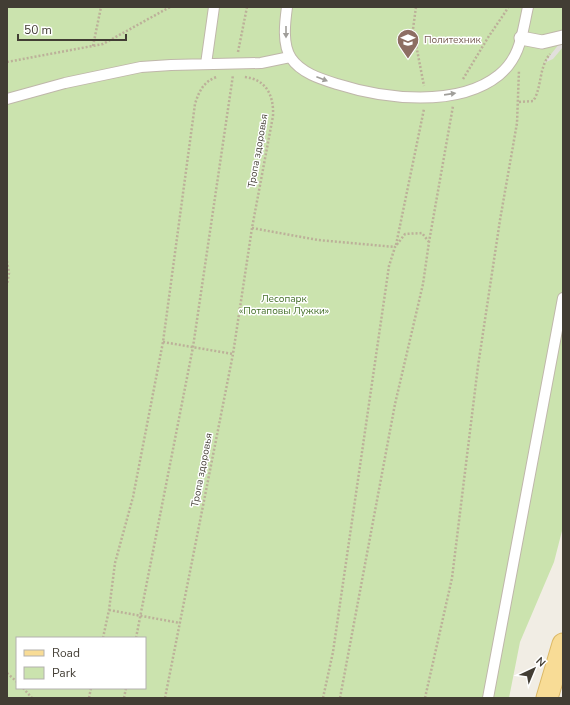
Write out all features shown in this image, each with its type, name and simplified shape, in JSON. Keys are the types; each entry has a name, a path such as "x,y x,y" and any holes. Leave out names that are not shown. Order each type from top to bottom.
{"main road":[{"path":"547,698 563,644"}],"street":[{"path":"206,64 214,7"},
{"path":"287,7 286,40 290,57 300,68 311,75 349,88 392,96 427,97 454,94 471,90 485,84 499,75 509,65 520,43 528,7"},
{"path":"520,43 542,42 563,37"},
{"path":"7,99 65,82 141,67 261,63 290,57"},
{"path":"488,698 563,298"}],"path":[{"path":"94,46 101,7"},
{"path":"7,62 103,44 170,7"},
{"path":"235,63 247,7"},
{"path":"323,698 333,652 388,273 395,247 427,97 413,29 416,7"},
{"path":"340,698 395,404 423,284 429,242 453,110 454,94 508,7"},
{"path":"425,698 452,578 478,366 500,220 517,123 519,102 520,43"},
{"path":"519,102 533,101 544,63 555,49"},
{"path":"103,637 109,610 115,563 133,497 163,342 195,104 198,94 204,85 212,79 221,76"},
{"path":"136,637 193,348 233,76 227,76"},
{"name":"Тропа здоровья","path":"165,698 233,354 252,228 273,116 274,106 266,87 258,81 241,76"},
{"path":"252,228 318,240 395,247"},
{"path":"395,247 405,234 422,233 429,242"},
{"path":"7,261 9,274 7,285"},
{"path":"163,342 233,354"},
{"path":"109,610 180,623"},
{"path":"7,673 16,681"},
{"path":"24,689 32,698"}],"green space":[{"name":"Лесопарк «Потаповы Лужки»","path":"7,7 563,7 563,527 554,562 520,642 509,698 7,698"}],"shaded area":[{"path":"563,39 563,47 553,59 544,63"}],"place":[{"name":"Политехник","path":"408,60"}]}
